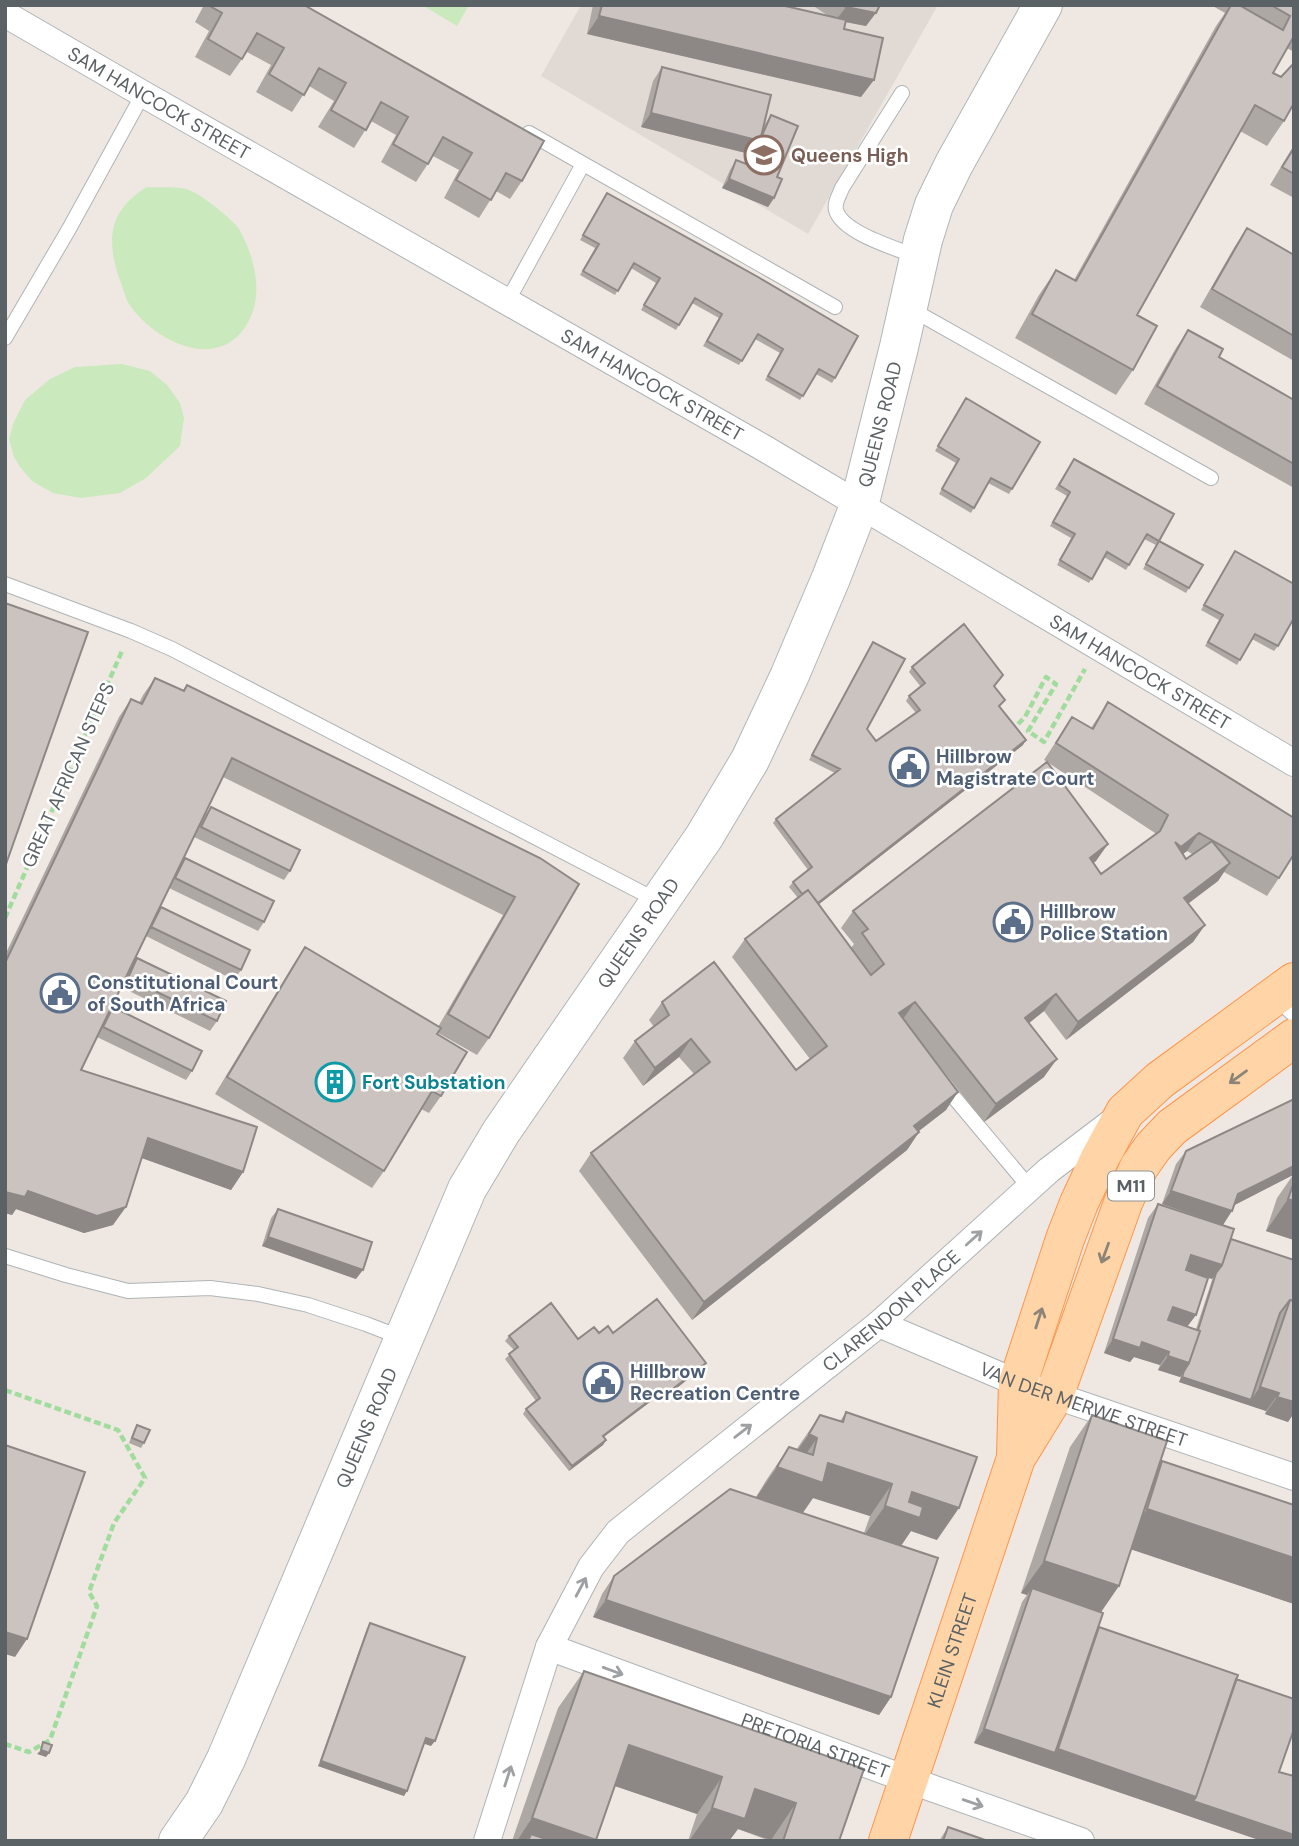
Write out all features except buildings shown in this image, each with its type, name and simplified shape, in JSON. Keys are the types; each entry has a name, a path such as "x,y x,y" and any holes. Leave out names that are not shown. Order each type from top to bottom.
{"main road":[{"name":"CLARENDON PLACE","path":"1125,1112 1160,1080 1288,998"},
{"name":"M11","path":"1054,1396 1123,1203 1139,1167 1172,1127 1294,1038"},
{"name":"KLEIN STREET","path":"1016,1458 1018,1383 1079,1203 1125,1112"},
{"name":"KLEIN STREET","path":"888,1841 1016,1458 1054,1396"}],"street":[{"name":"QUEENS ROAD","path":"178,1841 204,1803 226,1759 467,1189 501,1132 704,837 750,760 789,677 859,506 923,240 934,205 1043,5"},
{"name":"SAM HANCOCK STREET","path":"5,13 750,440 1294,763"},
{"name":"CLARENDON PLACE","path":"487,1841 549,1647 591,1567 618,1532 879,1324 1049,1170 1125,1112"},
{"name":"VAN DER MERWE STREET","path":"879,1324 1018,1383 1294,1477"},
{"name":"PRETORIA STREET","path":"549,1647 1082,1841"}],"lane":[{"path":"902,93 842,188 836,201 836,209 842,219 863,236 919,257"},
{"path":"5,338 143,94"},
{"path":"522,129 835,307"},
{"path":"507,302 583,164"},
{"path":"908,307 1211,478"},
{"path":"5,584 172,649 660,901"},
{"path":"934,1073 1030,1188"},
{"path":"5,1256 128,1291 210,1288 258,1294 309,1306 403,1338"}],"path":[{"name":"GREAT AFRICAN STEPS","path":"5,918 131,631"},
{"path":"1018,724 1025,717 1046,677 1056,684 1028,731 1044,742 1097,646"},
{"path":"5,1390 117,1430 145,1478 114,1523 89,1592 96,1606 50,1740 29,1752 5,1744"}],"shaded area":[{"name":"Queens High","path":"581,5 938,5 808,234 541,76"}],"green space":[{"path":"422,5 469,5 457,26"},
{"path":"147,187 180,188 194,192 230,219 244,239 255,272 255,306 240,334 226,345 210,349 192,348 175,342 143,321 128,302 113,255 113,229 124,206"},
{"path":"122,364 150,371 167,385 180,403 184,418 180,446 146,478 120,493 81,498 53,493 32,481 14,457 9,439 25,400 50,379 75,367"}],"place":[{"name":"Queens High","path":"764,155"},
{"name":"Hillbrow Magistrate Court","path":"909,767"},
{"name":"Hillbrow Police Station","path":"1013,922"},
{"name":"Constitutional Court of South Africa","path":"60,993"},
{"name":"Fort Substation","path":"335,1082"},
{"name":"Hillbrow Recreation Centre","path":"603,1382"}]}
